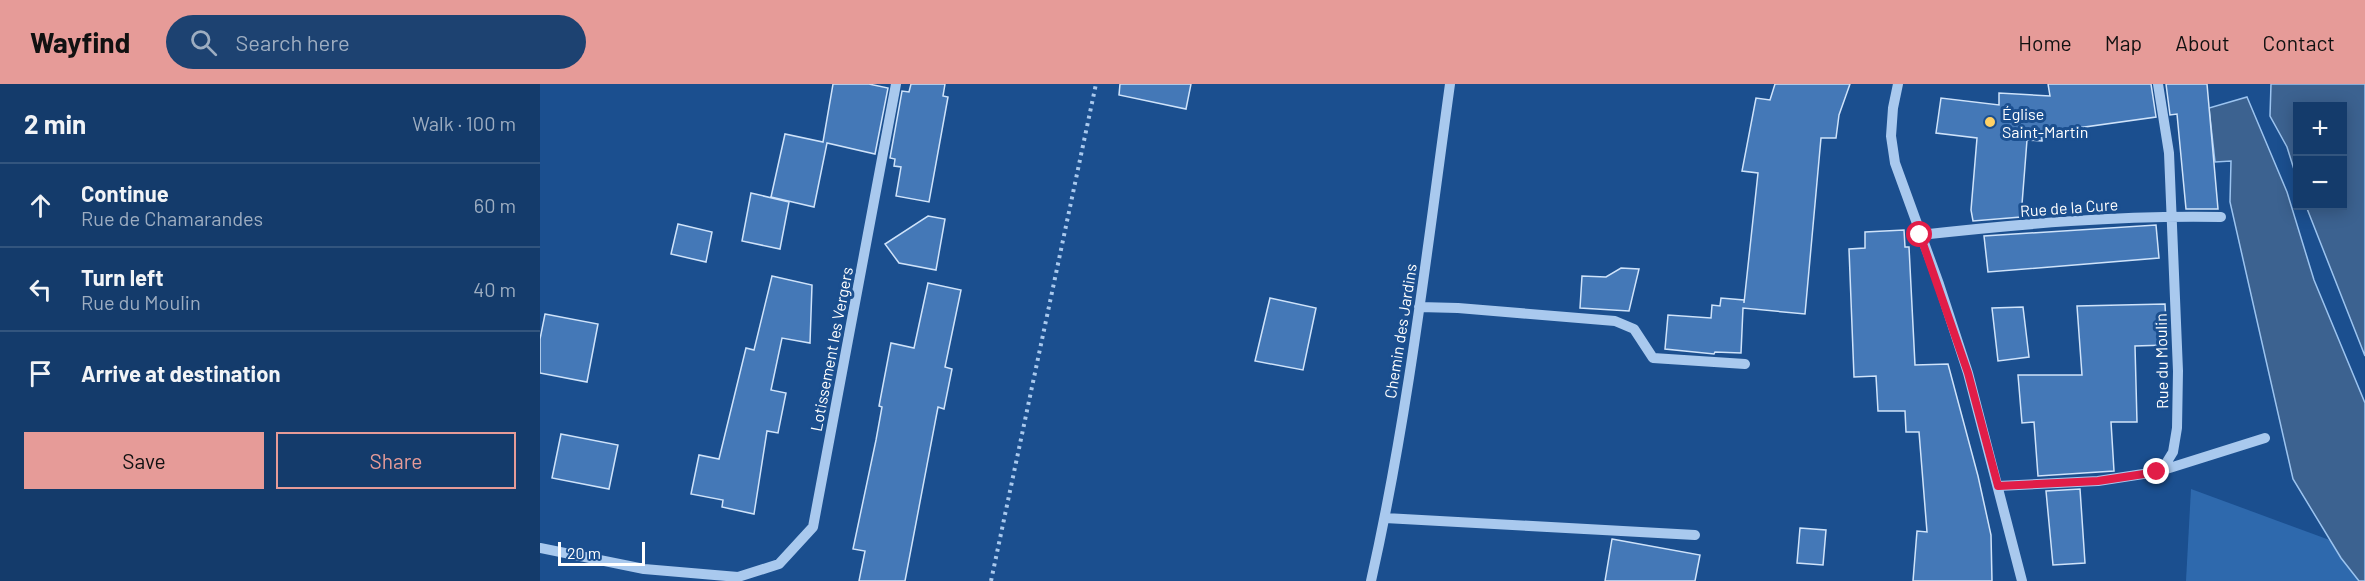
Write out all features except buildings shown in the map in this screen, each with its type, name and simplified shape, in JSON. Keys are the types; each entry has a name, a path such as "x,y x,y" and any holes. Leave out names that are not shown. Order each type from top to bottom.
{"street":[{"name":"Lotissement les Vergers","path":"739,579 779,564 813,527 896,84"},
{"name":"Chemin des Jardins","path":"1371,581 1385,518 1419,307 1450,84"},
{"path":"1898,84 1891,136 1895,163 1968,373 2022,581"},
{"name":"Rue du Moulin","path":"2157,472 2165,465 2173,452 2177,428 2178,371 2169,153 2158,84"},
{"name":"Rue de la Cure","path":"1920,235 2076,221 2171,216 2221,217"},
{"path":"1419,307 1615,321 1634,329 1653,358 1744,364"},
{"path":"1998,486 2098,481 2157,472 2265,438"},
{"path":"1385,518 1695,535"},
{"path":"540,548 645,569 739,579"}],"path":[{"path":"991,581 1096,84"}],"shaded area":[{"path":"2271,84 2365,84 2365,356 2308,210 2347,210 2347,102 2293,102 2293,166 2287,147 2270,116"},
{"path":"2247,97 2287,192 2314,280 2365,403 2365,581 2359,581 2341,558 2293,479 2230,202 2231,161 2215,162 2209,108"},
{"path":"2191,489 2365,553 2365,581 2186,581"}],"place":[{"name":"Église Saint-Martin","path":"1990,122"}],"route":[{"path":"1920,235 1939,284 1968,373 1998,486 2098,481 2157,472"}]}
